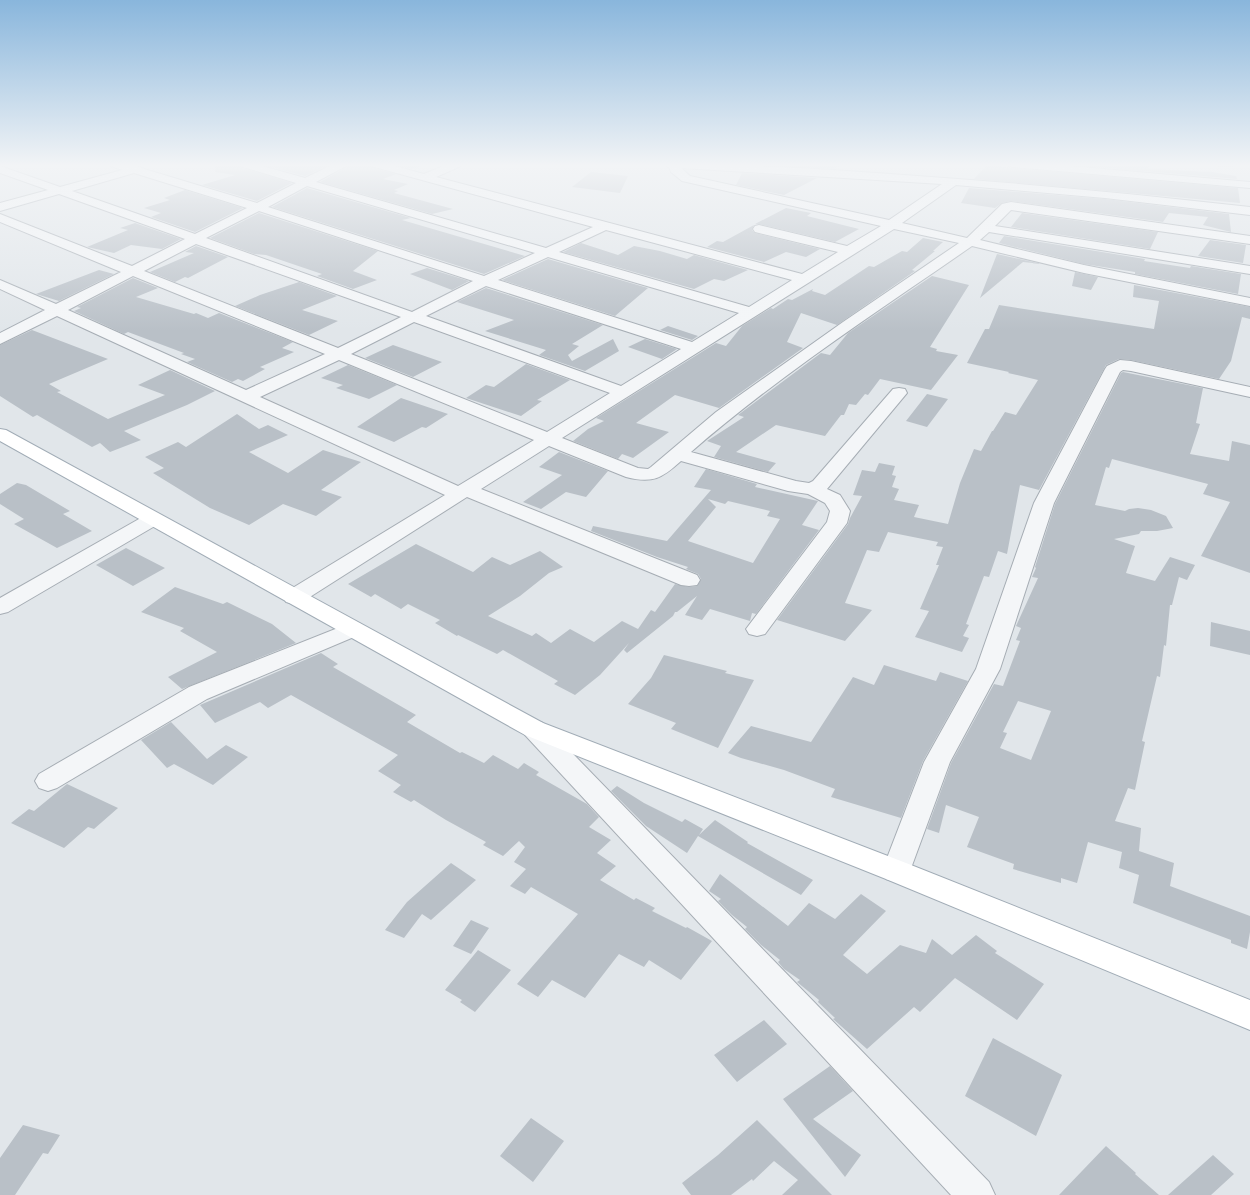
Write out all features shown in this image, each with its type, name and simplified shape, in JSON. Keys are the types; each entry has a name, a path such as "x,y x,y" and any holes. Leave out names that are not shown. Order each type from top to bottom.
{"main road":[{"path":"0,434 534,729 896,871 1250,1015"}],"street":[{"path":"4,220 633,473 650,475 658,471 729,412 848,325 970,242 994,220"},
{"path":"142,220 623,392"},
{"path":"0,339 232,220"},
{"path":"296,220 693,348"},
{"path":"434,220 750,312"},
{"path":"582,220 803,279"},
{"path":"868,220 1084,269 1244,284"},
{"path":"294,597 850,251 897,220"},
{"path":"1081,234 1092,220"},
{"path":"1113,220 1250,240"},
{"path":"1170,248 1191,220"},
{"path":"245,397 339,354 411,316 605,226"},
{"path":"986,228 1081,234 1170,248 1244,284 1250,302"},
{"path":"759,229 850,251"},
{"path":"0,284 245,397 462,492 689,580"},
{"path":"896,871 937,762 988,669 1044,503 1112,369 1120,365 1131,366 1250,392"},
{"path":"678,454 795,487 812,488 820,485 899,393"},
{"path":"757,629 837,522 840,511 833,499 812,488"},
{"path":"6,599 153,519"},
{"path":"48,781 198,694 353,629"},
{"path":"534,729 976,1195"}],"building":[{"path":"159,220 219,220 195,232"},
{"path":"246,220 280,220 378,251 353,271 377,280 353,289 317,276 322,274 266,255 254,254 210,238"},
{"path":"312,220 403,220 525,256 484,274"},
{"path":"763,220 822,220 859,229 835,242 755,224"},
{"path":"1017,220 1070,220 1158,232 1150,249 1011,227"},
{"path":"1147,220 1164,220 1163,222"},
{"path":"1206,220 1230,220 1231,232 1203,225"},
{"path":"135,223 181,239 162,249 131,245 114,253 87,247 128,230 120,228"},
{"path":"754,225 752,230 755,233 820,249 806,257 786,252 764,262 707,247 717,241 723,242"},
{"path":"1004,236 1145,259 1144,261 1190,268 1191,266 1241,274 1238,294 1135,274 1135,272 1084,264 999,243"},
{"path":"923,238 943,242 933,251 935,251 912,270 915,271 837,325 801,313 787,342 803,348 719,408 675,395 636,423 669,432 633,458 622,454 618,459 573,441 588,429 604,421 596,418 716,343 726,346 742,326 771,308 773,309 788,299 792,300 813,289 812,291 825,295 869,266 874,267 902,251 907,252"},
{"path":"1210,240 1246,245 1243,263 1198,256"},
{"path":"581,243 618,255 634,246 660,251 687,259 694,255 748,270 724,281 714,279 694,289 563,252"},
{"path":"196,246 228,257 188,278 185,277 175,282 150,272 194,253 185,252"},
{"path":"997,254 1042,264 1023,262 980,298"},
{"path":"548,259 648,288 615,316 502,280"},
{"path":"427,268 469,281 452,290 410,274"},
{"path":"99,270 114,274 59,301 36,294"},
{"path":"1075,272 1098,277 1091,290 1072,286"},
{"path":"932,276 969,285 930,347 937,349 936,351 958,355 931,390 880,379 868,395 865,394 856,405 849,404 844,415 841,415 825,436 776,425 736,452 776,463 768,472 714,457 721,446 707,441 744,417 738,415 821,353 830,355 848,333"},
{"path":"133,278 158,288 136,297 194,314 196,313 208,318 219,313 293,342 282,348 294,352 260,367 265,369 243,381 238,379 232,382 187,362 195,359 181,354 184,353 128,332 124,334 74,311 81,308 77,307"},
{"path":"299,282 337,296 302,310 338,321 309,335 235,306 260,295"},
{"path":"1134,285 1250,307 1250,319 1242,317 1231,361 1219,379 1131,360 1119,359 1106,365 1039,490 1020,485 1007,554 998,551 989,577 984,576 966,624 969,625 963,636 969,638 962,652 915,637 929,611 920,609 939,565 936,565 943,547 936,546 938,542 888,532 879,552 867,550 845,603 872,610 845,641 777,620 848,524 862,496 853,495 862,470 875,472 879,463 895,466 892,475 896,476 892,487 899,489 894,500 919,505 914,517 948,524 960,483 974,449 981,451 1005,412 1016,415 1038,380 967,363 985,329 989,329 999,305 1154,329 1159,301 1133,297"},
{"path":"486,288 603,325 572,344 579,346 568,355 572,361 613,339 619,351 585,371 539,355 546,350 485,331 514,320 457,302"},
{"path":"668,326 698,336 692,340 660,330"},
{"path":"32,330 108,359 49,384 61,391 57,392 108,419 165,395 138,385 170,370 215,391 187,405 124,431 141,440 110,452 100,443 92,447 37,415 33,417 0,396 0,345"},
{"path":"645,339 677,349 662,359 628,347"},
{"path":"393,345 442,362 413,377 365,358"},
{"path":"526,364 570,380 537,400 542,401 521,416 466,398 486,385 494,387"},
{"path":"348,365 397,385 369,399 336,388 343,385 321,378"},
{"path":"1123,372 1203,388 1196,423 1200,424 1190,454 1229,461 1232,441 1250,445 1250,573 1201,556 1230,502 1203,494 1208,484 1112,459 1109,468 1106,467 1095,505 1125,511 1138,508 1151,510 1166,516 1173,528 1157,531 1141,531 1139,534 1114,539 1135,546 1126,573 1155,581 1170,557 1195,565 1187,580 1179,577 1172,605 1170,605 1166,646 1164,645 1160,677 1157,676 1142,741 1145,742 1135,790 1128,788 1115,821 1141,828 1139,851 1174,863 1170,886 1250,916 1250,932 1247,949 1231,943 1231,940 1133,903 1139,875 1119,868 1122,852 1088,842 1077,883 1061,878 1061,883 1013,869 1014,864 967,847 979,817 946,805 939,833 927,829 951,763 994,684 1003,686 1020,641 1016,640 1021,628 1016,626 1038,578 1032,577 1055,504 1121,373","holes":["1018,701 1051,711 1031,760 1000,748 1007,733 1003,732"]},
{"path":"927,394 948,399 927,427 906,421"},
{"path":"401,398 448,414 426,428 422,427 394,442 357,427"},
{"path":"237,414 259,429 268,425 288,435 249,452 288,473 323,450 361,462 321,490 342,497 316,516 283,504 249,525 210,508 153,473 164,468 145,457 178,442 186,447"},
{"path":"559,452 608,471 586,497 566,492 541,509 523,502 562,475 539,467"},
{"path":"706,469 757,484 755,487 818,501 802,525 819,530 756,614 752,613 750,621 710,609 702,620 685,615 697,596 675,612 673,616 627,653 624,650 629,643 600,675 575,695 554,684 558,681 503,650 497,654 458,635 457,636 435,623 440,620 408,604 401,609 375,594 371,597 348,584 416,544 473,572 492,557 510,565 540,551 563,567 549,573 520,596 488,616 532,636 536,633 551,643 570,629 594,642 622,621 638,629 651,610 655,612 675,584 689,587 697,586 701,579 698,574 686,569 688,567 657,557 591,531 593,526 667,541 711,490 694,487","holes":["708,499 725,504 728,501 770,511 767,516 780,519 753,563 688,541 716,507"]},
{"path":"17,483 26,485 70,511 63,514 92,531 57,548 14,524 24,519 0,504 0,494"},
{"path":"126,548 165,568 133,586 96,565"},
{"path":"175,587 223,604 227,602 272,624 296,643 182,689 168,677 217,652 180,631 184,628 141,612"},
{"path":"1211,622 1250,631 1250,655 1210,646"},
{"path":"321,653 338,664 333,667 416,715 407,722 460,753 462,752 484,763 493,755 518,769 524,763 539,772 536,775 587,804 599,817 589,827 611,840 597,853 616,866 600,880 634,900 636,898 655,908 652,911 686,928 687,927 712,941 681,980 649,960 644,967 619,954 585,998 552,980 538,997 517,984 578,914 531,887 525,894 510,886 526,869 514,862 525,847 519,841 503,856 483,845 486,842 414,800 411,802 393,792 401,785 378,771 398,755 291,695 268,708 260,702 215,723 200,705"},
{"path":"664,655 727,671 725,673 754,680 718,748 671,729 676,723 628,704 651,678"},
{"path":"884,665 936,681 940,672 968,681 923,761 901,818 831,797 835,789 784,770 728,753 751,726 811,742 853,677 874,685"},
{"path":"171,722 207,759 226,745 248,757 213,785 174,764 167,768 141,740"},
{"path":"67,784 118,808 94,829 88,827 64,848 11,823 29,809 34,811"},
{"path":"617,786 644,803 682,822 685,819 703,829 699,835 715,820 748,842 747,843 813,880 801,895 698,836 687,853 646,826 611,791"},
{"path":"451,863 476,880 431,920 422,914 404,938 385,930 407,902"},
{"path":"720,874 788,926 809,903 835,919 861,894 886,911 843,955 867,974 900,945 926,953 932,939 952,955 976,935 997,951 995,953 1044,984 1017,1020 955,978 920,1012 914,1007 867,1049 833,1019 835,1018 818,1002 819,1000 797,982 800,980 784,969 778,962 780,960 761,945 745,929 747,927 718,901 721,899 709,891"},
{"path":"471,920 489,928 471,954 453,946"},
{"path":"478,950 511,970 475,1012 460,1002 462,1000 445,990"},
{"path":"764,1020 787,1044 737,1082 714,1055"},
{"path":"993,1038 1062,1075 1036,1136 965,1096"},
{"path":"830,1066 853,1091 813,1119 861,1155 845,1177 783,1099"},
{"path":"531,1118 564,1141 533,1182 500,1156"},
{"path":"757,1120 832,1195 782,1195 798,1180 774,1161 753,1181 752,1179 731,1195 691,1195 682,1183 718,1155"},
{"path":"23,1125 60,1135 48,1154 43,1153 15,1195 0,1195 0,1158"},
{"path":"1106,1146 1136,1173 1135,1174 1159,1195 1059,1195"},
{"path":"1213,1155 1234,1174 1211,1195 1168,1195"}]}
